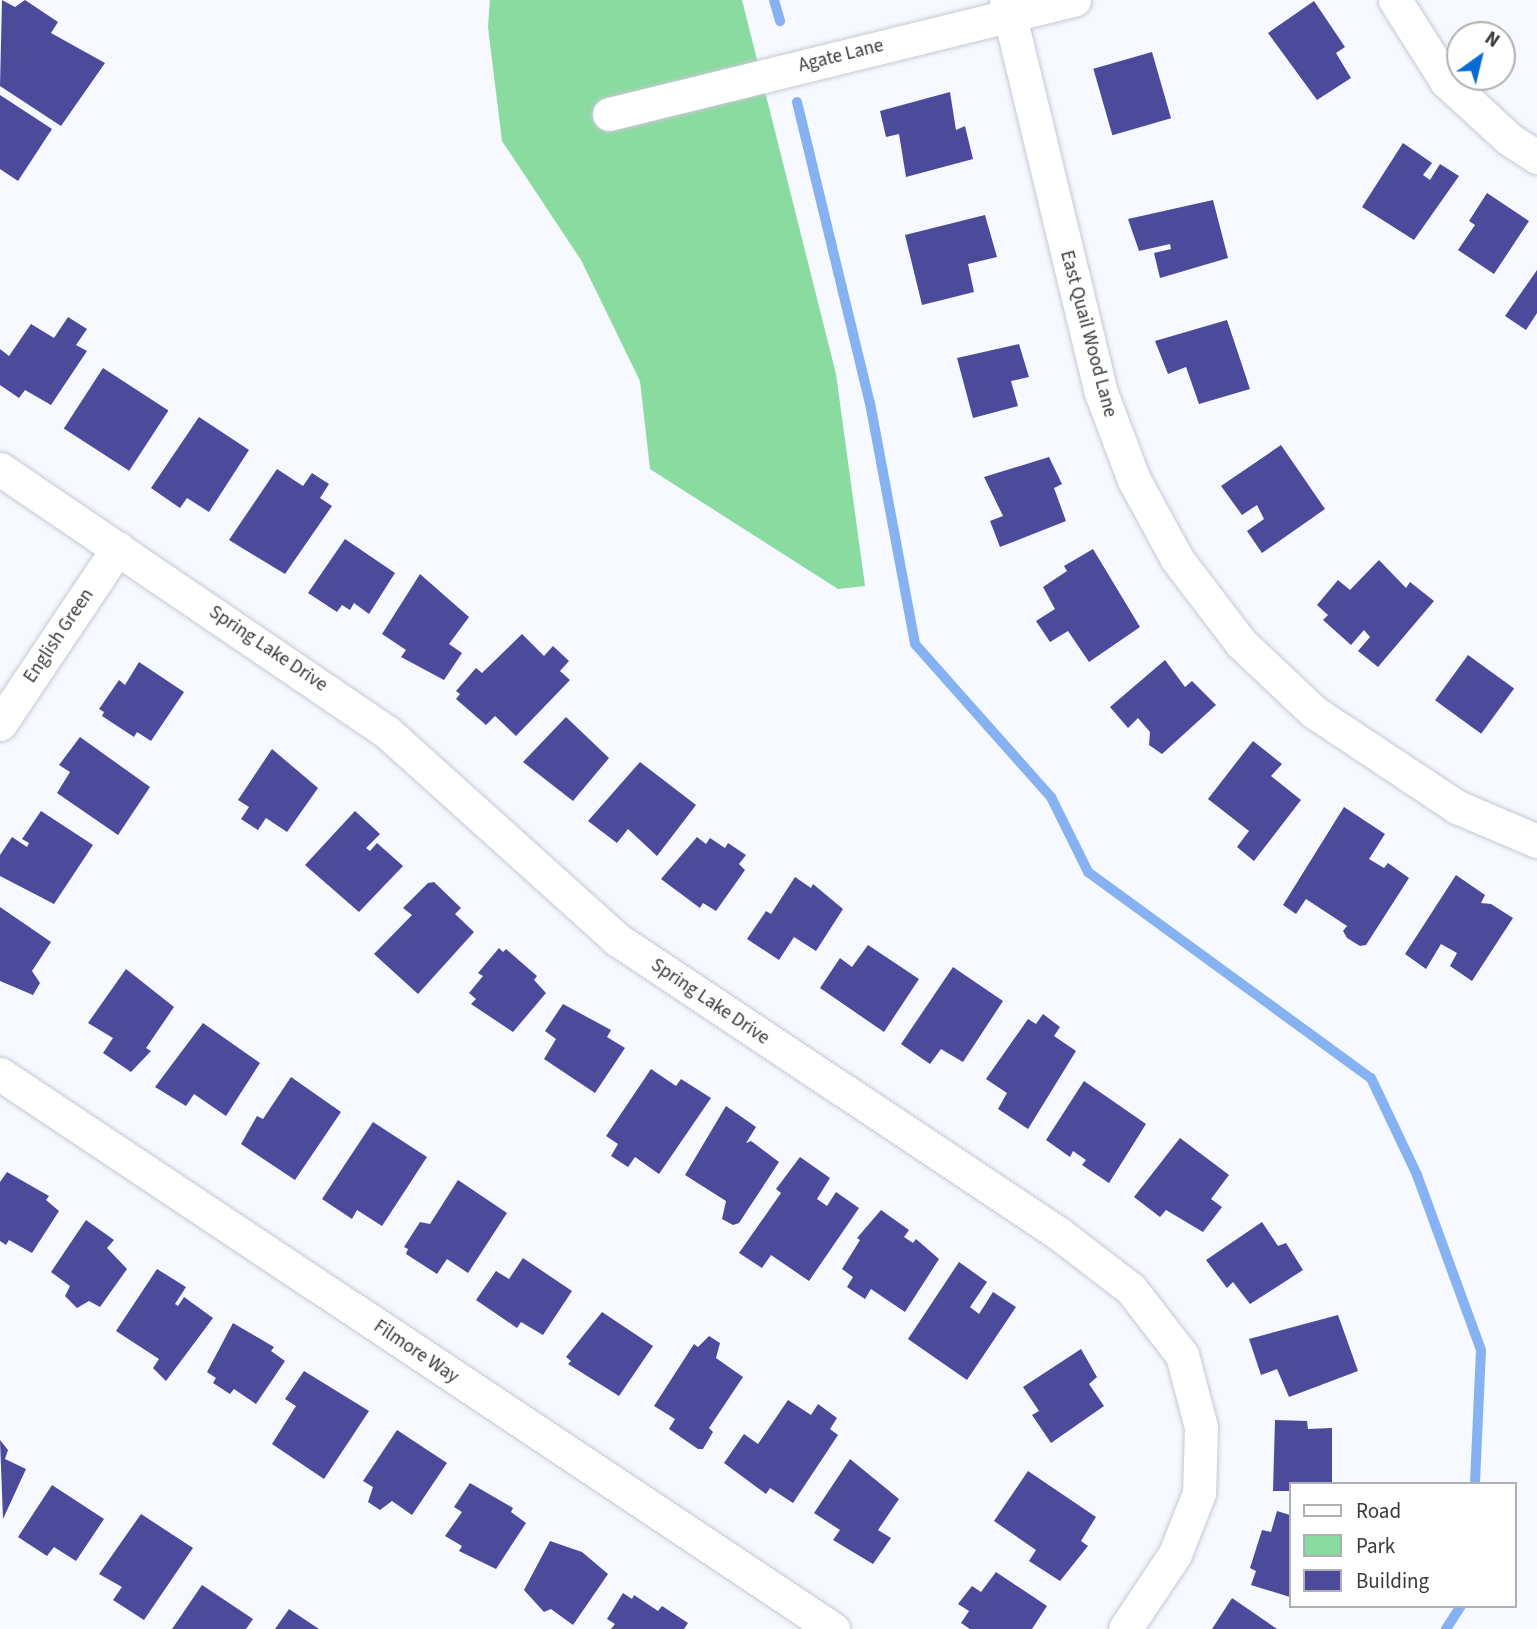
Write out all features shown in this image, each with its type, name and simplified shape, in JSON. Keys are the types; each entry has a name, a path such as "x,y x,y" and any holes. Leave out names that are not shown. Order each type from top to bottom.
{"street":[{"name":"Agate Lane","path":"609,114 1008,7 1074,0"},
{"path":"1395,0 1446,81 1509,139 1537,157"},
{"name":"East Quail Wood Lane","path":"1008,7 1100,390 1134,480 1177,559 1241,643 1314,712 1457,807 1537,841"},
{"name":"Spring Lake Drive","path":"0,469 387,732 618,940 1058,1233 1131,1289 1182,1355 1201,1427 1199,1493 1175,1554 1125,1629"},
{"name":"English Green","path":"0,724 118,548"},
{"name":"Filmore Way","path":"0,1074 833,1629"}],"green space":[{"path":"490,0 742,0 836,374 865,586 838,589 650,469 640,381 581,260 502,141 488,27"}],"building":[{"path":"2,0 15,7 25,0 58,22 51,33 105,63 61,126 0,86"},
{"path":"1314,1 1345,47 1336,53 1351,78 1317,100 1268,33"},
{"path":"1152,52 1171,118 1112,135 1093,69"},
{"path":"950,92 956,130 965,126 973,159 906,177 899,134 886,137 880,111"},
{"path":"0,95 52,129 18,181 0,169"},
{"path":"1403,143 1432,163 1423,175 1430,180 1440,164 1459,176 1414,240 1362,207"},
{"path":"1487,193 1529,221 1494,274 1458,250 1475,225 1469,221"},
{"path":"1213,200 1228,258 1160,278 1154,253 1171,249 1170,244 1139,251 1128,219"},
{"path":"985,215 997,257 968,264 974,292 922,305 905,235"},
{"path":"1537,270 1537,313 1526,330 1505,316"},
{"path":"68,317 87,329 76,345 87,351 51,405 25,390 19,398 0,385 0,349 9,356 31,324 54,338"},
{"path":"1227,320 1250,389 1199,404 1186,367 1168,374 1155,341"},
{"path":"1019,344 1029,377 1011,381 1018,406 973,418 957,358"},
{"path":"103,368 168,410 129,471 64,428"},
{"path":"199,417 249,450 209,512 187,498 180,508 151,488"},
{"path":"1281,445 1325,509 1262,553 1247,531 1264,519 1257,505 1242,515 1221,486"},
{"path":"1049,457 1062,484 1054,488 1066,521 1000,547 990,521 1003,516 984,477"},
{"path":"277,469 303,486 312,473 329,484 320,498 332,506 285,574 229,540"},
{"path":"345,539 395,573 369,614 354,603 350,610 342,605 337,612 308,593"},
{"path":"1093,549 1140,627 1089,662 1068,631 1050,642 1036,621 1055,609 1043,587 1067,571 1064,566"},
{"path":"1379,560 1406,588 1410,582 1434,601 1378,667 1358,651 1370,637 1364,630 1351,645 1323,620 1328,615 1317,605 1338,580 1350,590"},
{"path":"420,574 469,617 449,644 462,653 444,680 401,657 406,650 382,634"},
{"path":"522,634 544,656 553,646 569,661 560,671 570,680 516,736 495,716 486,725 456,699 460,694 456,691 476,668 482,673"},
{"path":"1468,655 1514,689 1481,734 1435,700"},
{"path":"1165,660 1185,687 1192,681 1216,705 1162,754 1149,745 1150,732 1138,718 1128,728 1110,707"},
{"path":"139,662 184,692 151,741 137,732 134,737 102,716 104,712 99,709 119,680 125,685"},
{"path":"566,717 609,758 573,801 523,762"},
{"path":"80,737 150,787 118,835 57,793 70,772 59,765"},
{"path":"1253,741 1282,764 1271,776 1301,800 1254,861 1237,847 1249,831 1208,799"},
{"path":"272,749 318,788 287,832 266,818 258,830 241,819 249,807 238,800"},
{"path":"640,762 696,805 657,856 628,829 617,843 588,821"},
{"path":"1344,807 1385,834 1369,859 1384,868 1388,863 1409,878 1366,945 1360,946 1347,938 1343,931 1347,926 1306,899 1296,914 1283,905"},
{"path":"41,811 93,845 54,904 0,876 0,855 12,837 27,847 29,843 22,839"},
{"path":"355,811 380,834 366,848 370,851 377,843 403,866 359,912 305,865"},
{"path":"697,837 706,844 710,838 725,848 728,843 746,855 739,864 745,870 716,911 703,903 700,908 661,879"},
{"path":"1456,875 1485,895 1481,903 1491,904 1513,918 1472,981 1450,966 1457,953 1441,944 1426,969 1405,954"},
{"path":"795,877 811,888 813,884 843,909 816,951 794,937 779,960 747,939 766,911 771,914"},
{"path":"434,882 461,908 455,914 474,932 418,994 374,954 412,915 403,908 428,883"},
{"path":"0,907 51,942 32,971 40,983 33,995 0,981"},
{"path":"868,945 919,979 884,1032 820,988 840,958 852,967"},
{"path":"499,948 503,952 506,949 537,976 534,980 546,993 513,1032 471,1004 476,999 469,993 483,976 478,973"},
{"path":"953,967 1003,1001 963,1062 941,1049 930,1064 901,1044"},
{"path":"126,969 174,1007 146,1048 151,1051 131,1072 103,1053 113,1038 88,1023"},
{"path":"563,1004 611,1030 607,1037 625,1048 595,1093 544,1059 556,1039 545,1031"},
{"path":"1043,1014 1060,1027 1054,1036 1076,1051 1028,1129 998,1109 1007,1093 986,1079 1028,1019 1036,1024"},
{"path":"203,1023 260,1063 226,1116 194,1094 186,1106 155,1087"},
{"path":"651,1069 676,1086 681,1079 711,1098 659,1174 635,1157 628,1167 611,1156 618,1144 606,1136"},
{"path":"291,1077 341,1112 295,1180 241,1144 257,1116 263,1119"},
{"path":"1084,1081 1146,1124 1109,1183 1082,1165 1086,1160 1073,1151 1070,1157 1046,1140"},
{"path":"726,1106 756,1127 746,1143 751,1141 779,1162 739,1223 733,1225 722,1219 726,1201 685,1175"},
{"path":"373,1122 427,1157 382,1226 357,1210 352,1219 322,1199"},
{"path":"1180,1138 1229,1175 1211,1199 1222,1207 1203,1232 1166,1210 1160,1217 1134,1197"},
{"path":"800,1157 830,1178 817,1199 827,1206 836,1192 859,1208 809,1281 771,1255 762,1268 739,1253 781,1193 776,1189"},
{"path":"7,1172 49,1196 46,1200 59,1211 32,1253 9,1240 6,1245 0,1241 0,1182"},
{"path":"458,1180 507,1213 468,1273 447,1259 437,1274 406,1254 408,1249 404,1247 420,1222 430,1224"},
{"path":"881,1210 909,1230 904,1237 913,1243 916,1239 939,1259 905,1312 871,1289 865,1299 847,1287 853,1277 842,1269 860,1240 857,1238"},
{"path":"86,1220 114,1240 107,1248 127,1269 100,1307 89,1301 77,1308 65,1296 70,1286 51,1272"},
{"path":"1262,1222 1278,1246 1286,1243 1303,1270 1250,1304 1233,1282 1227,1288 1206,1260"},
{"path":"523,1258 572,1291 543,1335 521,1322 517,1328 476,1300 496,1271 509,1279"},
{"path":"959,1262 987,1282 970,1307 979,1314 993,1292 1016,1307 967,1380 908,1339"},
{"path":"157,1269 186,1287 175,1304 178,1306 184,1297 213,1318 166,1381 153,1368 159,1359 116,1331"},
{"path":"602,1312 653,1346 619,1396 568,1364 571,1361 566,1357"},
{"path":"1338,1315 1358,1371 1289,1397 1277,1369 1261,1375 1249,1339"},
{"path":"233,1323 274,1347 271,1351 285,1361 256,1404 234,1389 230,1394 213,1383 216,1378 207,1372"},
{"path":"709,1336 720,1343 716,1358 743,1377 709,1428 713,1432 703,1449 698,1449 669,1429 675,1419 654,1406 694,1344 698,1347"},
{"path":"1081,1349 1097,1377 1089,1384 1104,1406 1051,1443 1032,1415 1039,1411 1023,1387"},
{"path":"304,1371 369,1411 324,1479 272,1444 296,1406 285,1399"},
{"path":"788,1400 811,1415 818,1404 837,1418 830,1429 838,1435 793,1503 770,1488 766,1494 724,1463 744,1434 758,1444"},
{"path":"1275,1420 1307,1421 1308,1429 1332,1428 1332,1482 1288,1482 1288,1491 1273,1491"},
{"path":"397,1430 447,1463 412,1515 392,1501 380,1510 368,1502 373,1487 363,1481"},
{"path":"0,1440 8,1450 5,1459 26,1469 3,1519"},
{"path":"850,1459 899,1499 878,1530 891,1538 873,1564 833,1540 840,1530 814,1513"},
{"path":"1028,1471 1096,1517 1081,1541 1088,1546 1060,1581 1029,1561 1036,1550 994,1521"},
{"path":"470,1483 513,1508 511,1512 526,1523 496,1569 459,1551 462,1546 445,1536 462,1512 454,1507"},
{"path":"52,1485 104,1519 76,1561 54,1547 47,1556 18,1537"},
{"path":"1277,1511 1288,1514 1288,1596 1251,1585 1256,1571 1250,1568 1262,1530 1271,1532"},
{"path":"141,1514 193,1548 144,1620 113,1600 122,1587 99,1574"},
{"path":"550,1541 582,1552 608,1574 573,1625 551,1609 544,1612 524,1590"},
{"path":"996,1572 1047,1606 1032,1629 970,1629 961,1623 969,1611 958,1604 972,1586 981,1592"},
{"path":"202,1585 253,1619 246,1629 172,1629"},
{"path":"623,1593 632,1599 634,1595 658,1611 662,1606 688,1623 684,1629 611,1629 615,1624 607,1619"},
{"path":"1232,1598 1277,1629 1212,1629"},
{"path":"289,1609 319,1629 275,1629"}],"waterway":[{"path":"774,0 780,21"},
{"path":"797,102 870,403 915,644 1051,797 1088,872 1371,1078 1417,1175 1481,1350 1475,1482"},
{"path":"1446,1629 1460,1608"}]}
